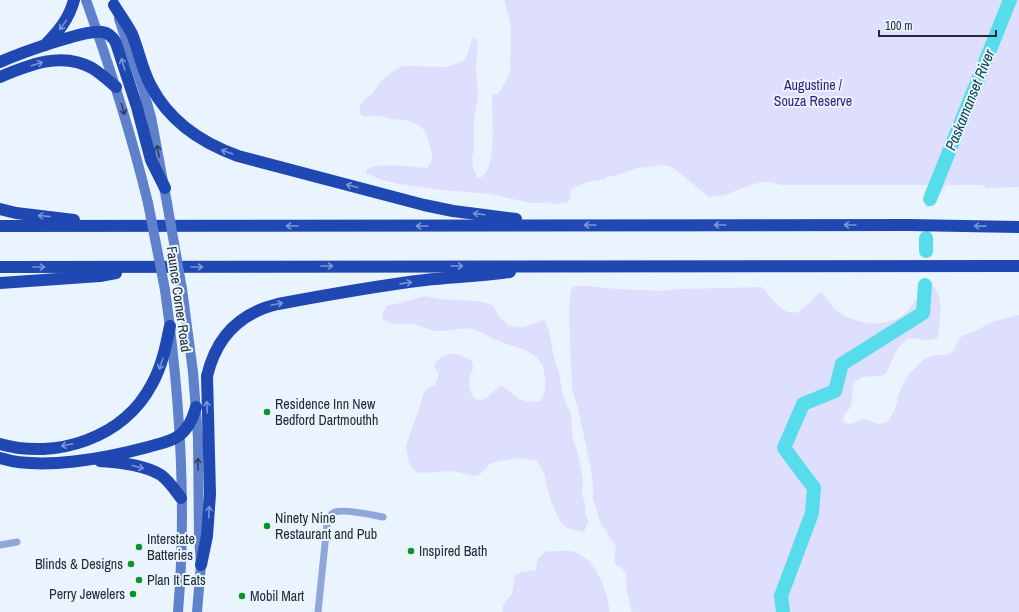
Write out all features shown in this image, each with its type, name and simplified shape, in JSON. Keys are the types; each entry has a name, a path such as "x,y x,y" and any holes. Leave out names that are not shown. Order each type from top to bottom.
{"highway":[{"path":"44,46 56,35 66,21 74,0"},
{"path":"113,3 131,33 148,80 155,93 166,108 181,124 209,144 238,156 424,205 454,211 559,225"},
{"path":"0,62 44,46 85,34 98,32 110,36 116,43 137,107 151,160 165,188"},
{"path":"0,77 45,61 60,59 82,63 92,68 116,87"},
{"path":"0,209 26,215 125,226"},
{"path":"0,226 909,225 1019,227"},
{"path":"201,565 207,536 210,494 207,376 218,346 234,326 250,314 267,306 402,283 489,275 546,266"},
{"path":"0,267 1019,266"},
{"path":"0,283 100,276 148,267"},
{"path":"0,444 34,449 67,446 99,435 118,423 135,408 152,384 163,358 170,326"},
{"path":"0,458 21,462 39,463 85,460 132,451 169,441 180,435 191,421 196,407"},
{"path":"85,460 130,464 155,472 168,481 181,498"}],"main road":[{"name":"Faunce Corner Road","path":"86,0 98,32 132,139 148,202 165,290 176,379 180,435 181,498 178,612"},
{"name":"Faunce Corner Road","path":"113,3 143,89 151,117 165,188 190,345 196,407 199,470 199,536 201,565 197,612"}],"street":[{"path":"318,612 329,517 334,512 342,511 383,516"},
{"path":"0,545 17,542"}],"green space":[{"name":"Augustine / Souza Reserve","path":"504,0 1019,0 1019,187 986,188 984,185 946,185 937,198 927,208 925,203 930,190 930,185 780,185 772,182 763,182 750,185 725,195 709,197 672,167 664,165 637,168 615,176 608,176 605,179 587,182 571,189 570,200 568,202 556,204 547,202 531,203 490,194 442,190 399,184 379,179 366,173 367,169 380,166 427,168 432,160 432,154 426,132 419,125 405,120 379,116 363,116 360,113 360,105 364,100 373,93 382,80 403,66 447,67 465,60 472,40 475,37 478,44 476,70 478,96 474,120 474,151 472,157 473,168 478,178 484,175 489,167 491,156 493,129 492,97 493,94 497,94 501,90 510,72 510,22"},
{"path":"930,283 935,288 940,301 938,337 931,340 908,338 898,348 886,373 880,376 862,377 856,381 853,385 850,408 844,415 843,421 851,424 866,419 877,424 885,423 889,420 894,411 898,395 908,375 923,360 931,356 950,354 955,349 957,342 962,336 992,322 1019,315 1019,612 633,612 631,610 627,592 626,574 622,568 616,565 614,561 616,547 600,522 593,499 593,484 590,465 572,388 569,317 572,287 585,286 661,291 681,289 762,287 774,302 784,310 795,313 804,308 819,293 822,292 837,311 847,317 864,322 881,323 904,314"},
{"path":"426,296 439,299 477,301 490,304 494,307 500,318 509,326 523,327 542,320 545,321 549,331 563,396 571,415 573,440 577,450 583,479 582,493 588,522 584,532 567,528 560,522 550,499 544,473 536,460 517,458 500,461 490,464 480,474 475,476 452,471 419,473 414,470 409,463 406,446 423,395 427,389 435,385 438,378 438,372 434,367 435,363 444,356 448,354 457,354 472,361 473,368 469,380 469,387 474,397 480,401 485,399 501,385 519,399 529,402 540,401 545,388 543,368 540,361 535,356 479,331 463,329 436,331 415,325 390,323 383,319 382,314 387,306"},
{"path":"547,551 572,551 583,556 600,577 610,612 503,612 503,605 512,594 515,576 521,572 536,570 538,559"}],"waterway":[{"name":"Paskamanset River","path":"930,199 1010,0"},
{"name":"Paskamanset River","path":"926,238 926,251"},
{"name":"Paskamanset River","path":"783,612 781,596 812,513 814,488 784,448 803,404 835,391 842,364 923,313 925,285"}],"place":[{"name":"Residence Inn New Bedford Dartmouthh","path":"267,412"},
{"name":"Ninety Nine Restaurant and Pub","path":"267,526"},
{"name":"Interstate Batteries","path":"139,547"},
{"name":"Inspired Bath","path":"411,551"},
{"name":"Blinds & Designs","path":"131,564"},
{"name":"Plan It Eats","path":"139,580"},
{"name":"Perry Jewelers","path":"133,594"},
{"name":"Mobil Mart","path":"242,596"}]}
